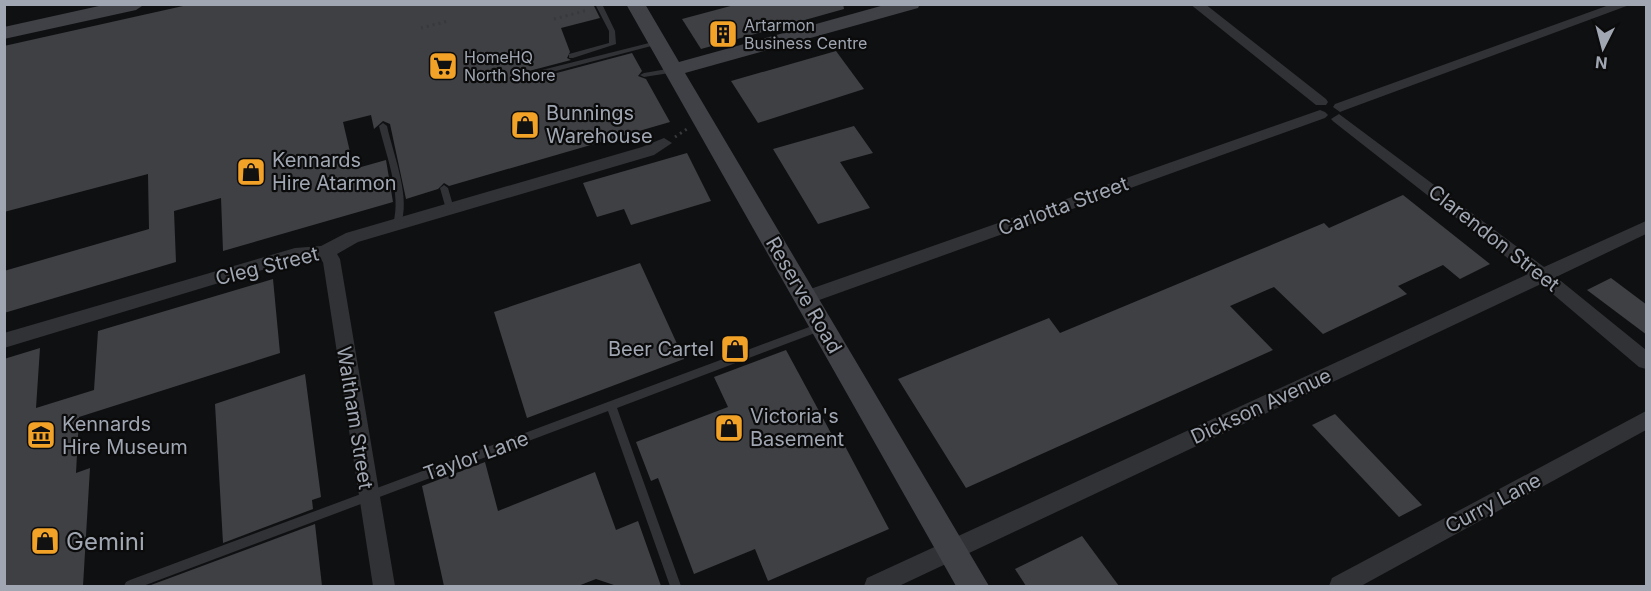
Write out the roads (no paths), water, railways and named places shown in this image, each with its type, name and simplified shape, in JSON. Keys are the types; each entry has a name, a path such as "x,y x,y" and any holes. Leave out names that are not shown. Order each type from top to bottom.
{"street":[{"path":"4,33 136,4"},
{"name":"Reserve Road","path":"635,4 973,586"},
{"path":"673,69 911,4"},
{"path":"1196,4 1330,119 1340,113 1626,4"},
{"name":"Carlotta Street","path":"806,298 1321,109"},
{"name":"Clarendon Street","path":"1340,113 1647,361"},
{"name":"Cleg Street","path":"4,341 295,254 324,253 352,237 664,143"},
{"name":"Dickson Avenue","path":"875,586 1647,227"},
{"name":"Waltham Street","path":"324,253 331,259 367,496 384,586"},
{"name":"Curry Lane","path":"1340,586 1647,420"}],"lane":[{"path":"571,56 613,44 612,31 598,6"},
{"path":"533,75 657,43"},
{"path":"644,75 673,69"},
{"path":"383,126 400,208 400,219 397,224"},
{"path":"444,188 450,209"},
{"name":"Taylor Lane","path":"130,586 367,496 612,407 822,326"},
{"path":"612,407 676,586"}],"place":[{"name":"Artarmon Business Centre","path":"723,34"},
{"name":"HomeHQ North Shore","path":"443,66"},
{"name":"Bunnings Warehouse","path":"525,125"},
{"name":"Kennards Hire Atarmon","path":"251,172"},
{"name":"Beer Cartel","path":"735,349"},
{"name":"Victoria's Basement","path":"729,428"},
{"name":"Kennards Hire Museum","path":"41,435"},
{"name":"Gemini","path":"45,541"}]}
